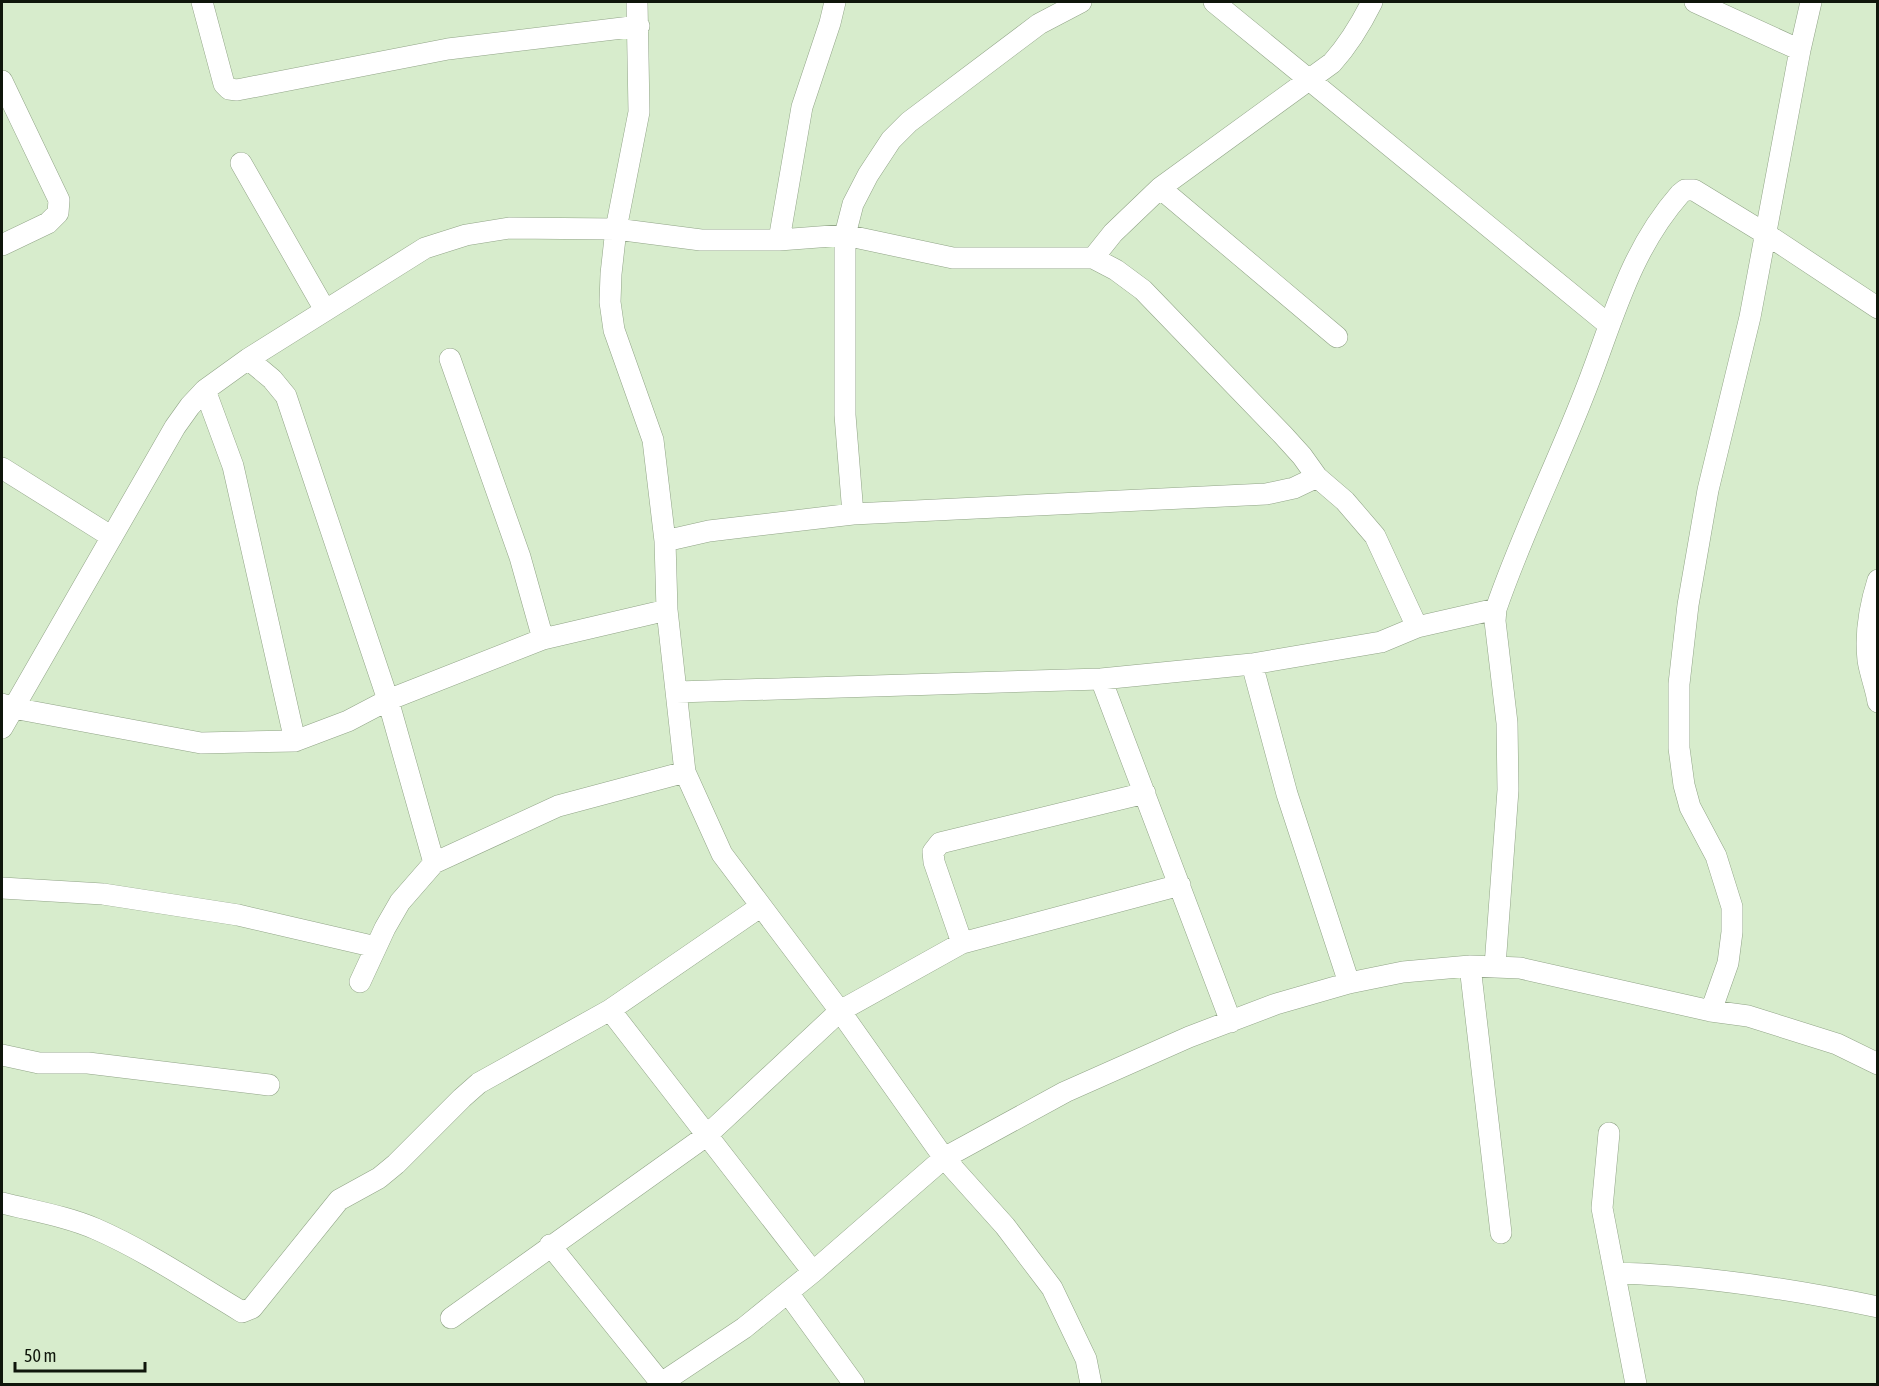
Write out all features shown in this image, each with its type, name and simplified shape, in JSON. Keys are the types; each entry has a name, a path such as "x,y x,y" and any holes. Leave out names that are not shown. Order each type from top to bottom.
{"street":[{"path":"202,2 224,84 229,89 237,90 448,49 639,26"},
{"path":"637,2 639,112 616,229 610,302 614,330 652,440 665,541 667,610 685,772 722,854 840,1011 944,1158 1005,1226 1052,1288 1086,1359 1091,1384"},
{"path":"779,240 802,106 835,2"},
{"path":"853,514 845,415 844,235 853,204 868,175 891,140 929,105 1040,24 1081,2"},
{"path":"1214,2 1609,325"},
{"path":"1093,258 1113,233 1160,188 1332,63 1346,47 1372,2"},
{"path":"1695,2 1800,50"},
{"path":"1711,1011 1728,963 1732,907 1716,856 1690,807 1684,785 1679,748 1678,684 1688,605 1708,490 1750,317 1811,2"},
{"path":"2,81 59,200 58,213 48,223 2,245"},
{"path":"241,163 325,310"},
{"path":"1160,188 1336,337"},
{"path":"1495,966 1508,790 1507,723 1495,621 1496,609 1585,393 1638,252 1672,202 1685,190 1700,193 1878,308"},
{"path":"2,728 7,706 112,537 175,427 205,390 248,359 425,248 466,235 509,228 616,229 701,240 779,240 844,235 953,258 1093,258 1116,270 1143,290 1283,435 1317,477 1345,501 1376,536 1417,627"},
{"path":"248,359 272,379 286,396 388,700 434,863"},
{"path":"450,359 520,557 543,639"},
{"path":"205,390 233,466 295,741"},
{"path":"2,468 112,537"},
{"path":"665,541 709,531 853,514 1266,494 1294,488 1317,477"},
{"path":"1878,580 1867,637 1869,661 1878,702"},
{"path":"676,692 1101,679 1252,664 1381,642 1417,627 1496,609"},
{"path":"7,706 201,743 295,741 348,721 388,700 543,639 667,610"},
{"path":"1252,664 1287,794 1349,983"},
{"path":"1101,679 1231,1022"},
{"path":"360,982 385,927 400,902 434,863 558,806 685,772"},
{"path":"962,943 934,862 933,852 940,843 1145,793"},
{"path":"451,1318 550,1245 706,1136 840,1011 962,943 1180,885"},
{"path":"2,888 103,894 238,915 376,947"},
{"path":"2,1203 94,1228 135,1248 242,1312 252,1308 339,1200 379,1178 396,1164 479,1083 610,1010 760,907"},
{"path":"550,1245 660,1384 744,1328 788,1293 944,1158 1065,1092 1189,1037 1276,1004 1349,983 1403,972 1470,966 1520,968 1711,1011 1748,1016 1838,1044 1878,1064"},
{"path":"1470,966 1501,1233"},
{"path":"610,1010 813,1272"},
{"path":"2,1054 39,1063 88,1063 269,1085"},
{"path":"1609,1133 1602,1208 1636,1384"},
{"path":"1616,1273 1697,1278 1808,1293 1878,1307"},
{"path":"788,1293 854,1384"}]}
